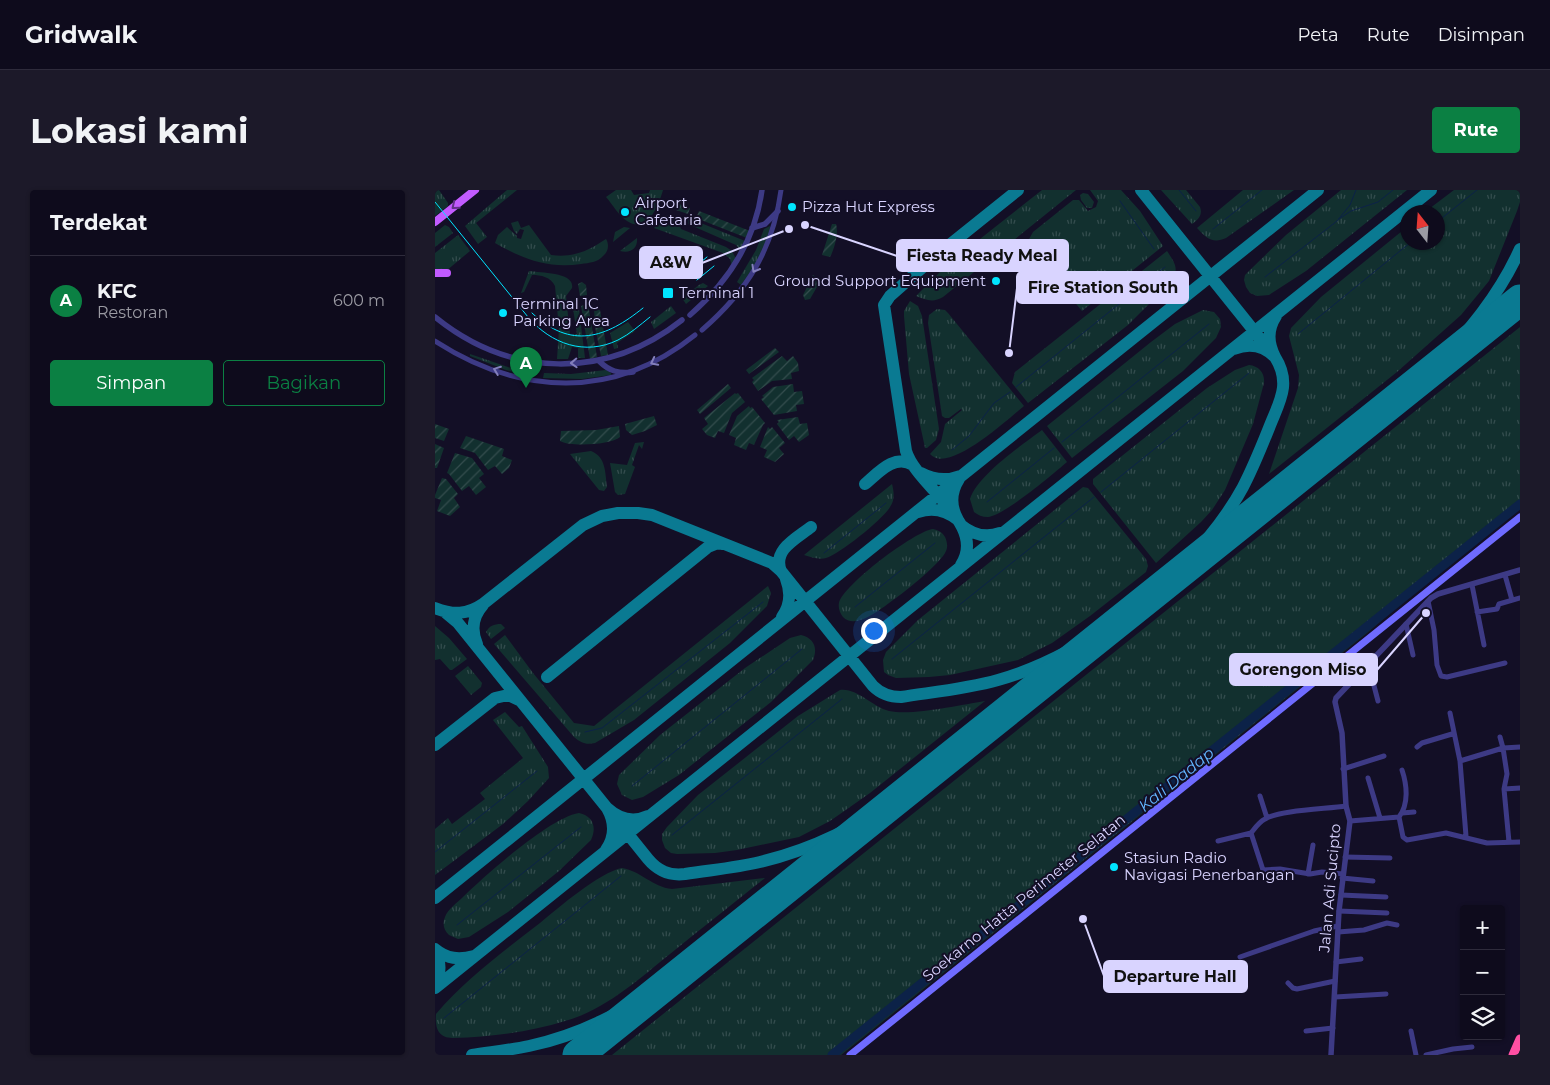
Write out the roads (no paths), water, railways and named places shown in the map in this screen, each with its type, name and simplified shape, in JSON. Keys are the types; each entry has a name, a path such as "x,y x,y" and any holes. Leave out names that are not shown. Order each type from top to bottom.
{"highway":[{"path":"1513,1055 1520,1039"}],"main road":[{"path":"435,222 475,190"},
{"path":"435,273 447,274"},
{"name":"Soekarno Hatta Perimeter Selatan","path":"850,1055 1520,517"}],"street":[{"path":"690,314 714,292 731,270 745,247 762,190"},
{"path":"702,330 730,303 753,274 765,251 778,211 781,190"},
{"path":"752,228 765,224 778,211"},
{"path":"435,317 452,331 466,338 514,357 551,364 599,361 625,354 642,347 683,320"},
{"path":"435,341 463,357 504,373 549,383 572,384 597,381 633,372 667,355 695,335"},
{"path":"599,361 608,369 616,372 633,372"},
{"path":"1377,701 1369,663 1428,602 1438,594 1520,570"},
{"path":"1505,575 1512,600"},
{"path":"1472,585 1484,645"},
{"path":"1477,612 1497,609 1499,604 1520,598"},
{"path":"1428,602 1435,636 1438,670 1441,676 1447,677 1505,663"},
{"path":"1407,624 1413,655"},
{"name":"Jalan Adi Sucipto","path":"1331,1055 1339,911 1350,821 1346,806 1343,740 1335,702 1338,696 1369,663"},
{"path":"1450,714 1460,761 1466,836"},
{"path":"1417,747 1422,743 1452,734 1454,736"},
{"path":"1500,737 1507,774 1505,790 1509,842"},
{"path":"1460,761 1503,748 1520,747"},
{"path":"1343,769 1384,756"},
{"path":"1402,770 1405,778 1406,796 1401,815 1403,837 1407,840 1445,833 1487,842 1520,842"},
{"path":"1368,778 1380,818"},
{"path":"1505,790 1520,788"},
{"path":"1260,796 1267,818"},
{"path":"1218,841 1251,833 1267,818 1287,813 1346,806"},
{"path":"1350,821 1414,812"},
{"path":"1251,833 1262,870 1280,869 1308,874 1322,872 1373,881"},
{"path":"1308,874 1313,845"},
{"path":"1345,857 1390,858"},
{"path":"1341,895 1385,898"},
{"path":"1339,911 1387,913"},
{"path":"1240,957 1315,931 1338,929 1364,930 1387,923 1397,925"},
{"path":"1335,962 1361,959"},
{"path":"1288,983 1297,989 1335,980"},
{"path":"1335,997 1386,994"},
{"path":"1307,1031 1333,1028"},
{"path":"1411,1031 1416,1055"},
{"path":"1426,1055 1472,1047"}],"waterway":[{"path":"1179,190 1196,211"},
{"path":"1213,229 1262,190"},
{"path":"1265,277 1337,221 1350,205 1356,190"},
{"path":"1339,219 1351,211 1378,202 1393,190"},
{"path":"1445,216 1477,190"},
{"path":"1120,201 1154,249"},
{"path":"1298,334 1401,250"},
{"path":"1016,387 1165,267"},
{"path":"1062,442 1209,324"},
{"path":"1101,492 1249,373"},
{"path":"952,450 969,436 994,403 1010,392"},
{"path":"987,502 1054,448"},
{"path":"892,659 1094,497"},
{"path":"824,553 886,503"},
{"name":"Kali Dadap","path":"832,1055 1520,504"},
{"path":"855,607 935,543"},
{"path":"585,732 602,728 763,602"},
{"path":"632,786 802,649"},
{"path":"672,835 842,699"},
{"path":"435,852 537,771"},
{"path":"457,925 581,827"},
{"path":"444,1018 621,876"}],"tram line":[{"path":"435,202 528,317 547,334 558,340 569,345 581,347 606,345 627,335 650,317"},
{"path":"690,271 707,257"},
{"path":"697,280 714,266"},
{"path":"532,313 546,325 561,332 575,336 588,336 616,327 643,308"}],"place":[{"name":"Pizza Hut Express","path":"792,207"},
{"name":"Airport Cafetaria","path":"625,212"},
{"name":"Fiesta Ready Meal","path":"805,225"},
{"name":"A&W","path":"789,229"},
{"name":"Ground Support Equipment","path":"996,281"},
{"name":"Terminal 1","path":"668,293"},
{"name":"Terminal 1C Parking Area","path":"503,313"},
{"name":"Fire Station South","path":"1009,353"},
{"name":"KFC","path":"526,388"},
{"name":"Gorengon Miso","path":"1426,613"},
{"name":"Stasiun Radio Navigasi Penerbangan","path":"1114,867"},
{"name":"Departure Hall","path":"1083,919"}]}
